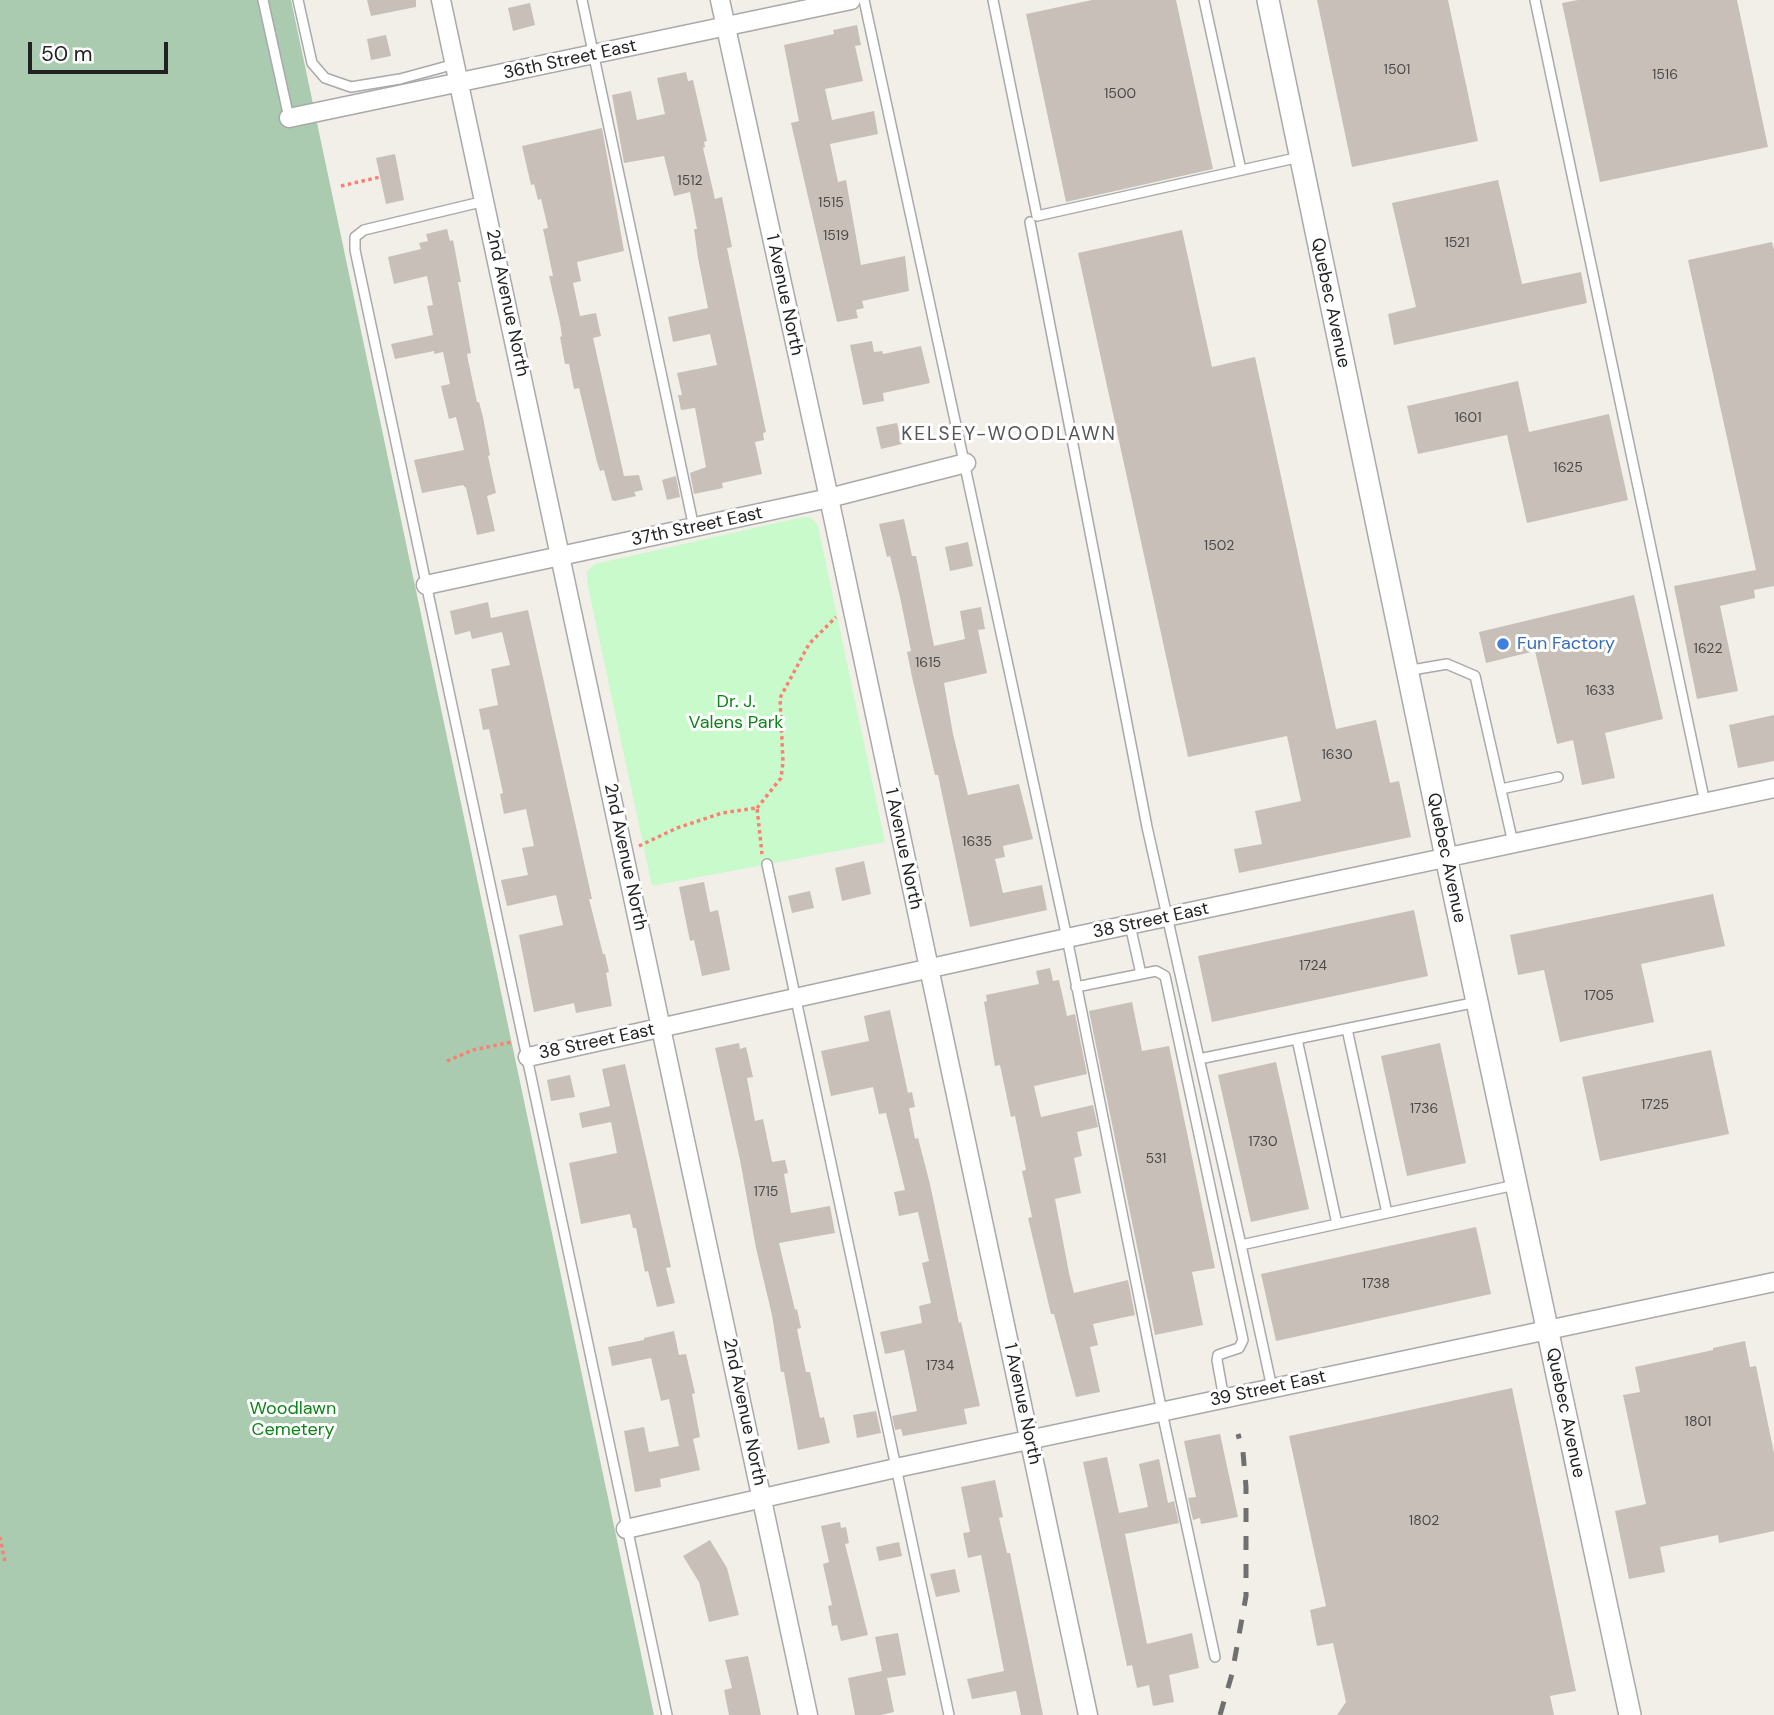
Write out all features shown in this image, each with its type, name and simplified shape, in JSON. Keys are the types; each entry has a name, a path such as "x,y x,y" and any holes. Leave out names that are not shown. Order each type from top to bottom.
{"street":[{"name":"2nd Avenue North","path":"442,0 808,1715"},
{"name":"1 Avenue North","path":"720,0 1088,1710"},
{"name":"36th Street East","path":"289,118 851,0"},
{"name":"Quebec Avenue","path":"1268,0 1406,671 1630,1715"},
{"name":"37th Street East","path":"426,585 829,498 966,463"},
{"name":"38 Street East","path":"526,1049 661,1028 1067,938 1774,788"},
{"name":"39 Street East","path":"626,1529 896,1468 1774,1282"}],"lane":[{"path":"263,0 289,118"},
{"path":"298,0 312,63 325,78 351,86 400,79 455,64"},
{"path":"582,0 695,527"},
{"path":"864,0 1067,938 1214,1657"},
{"path":"993,0 1037,216 1300,157"},
{"path":"1204,0 1241,170"},
{"path":"1535,0 1705,803"},
{"path":"485,201 364,230 355,237 355,250 667,1715"},
{"path":"1030,222 1166,918 1272,1388"},
{"path":"1406,671 1447,664 1475,676 1513,843"},
{"path":"1501,789 1558,777"},
{"path":"767,864 948,1715"},
{"path":"1130,925 1141,974"},
{"path":"1076,987 1156,971 1165,976 1243,1340 1239,1348 1218,1355 1224,1399"},
{"path":"1199,1059 1477,1002"},
{"path":"1347,1029 1387,1213"},
{"path":"1297,1039 1336,1224"},
{"path":"1241,1245 1516,1185"}],"path":[{"path":"341,186 380,177"},
{"path":"640,846 677,828 722,813 757,808 781,778 783,762 780,698 809,644 839,614"},
{"path":"757,808 761,851 767,864"},
{"path":"447,1061 473,1050 526,1049"},
{"path":"0,1537 5,1563"}],"green space":[{"name":"Woodlawn Cemetery","path":"0,0 291,0 654,1715 0,1715"},
{"name":"Dr. J. Valens Park","path":"803,517 812,518 818,526 885,842 652,886 587,582 587,571 595,564"}],"building":[{"path":"367,0 416,0 416,7 371,16"},
{"path":"1092,0 1176,0 1213,169 1066,202 1026,14"},
{"path":"1317,0 1448,0 1478,141 1352,167"},
{"path":"1578,0 1737,0 1768,147 1600,182 1562,3"},
{"path":"530,3 535,25 513,31 508,8"},
{"path":"857,25 861,45 855,46 863,81 825,89 832,120 874,111 878,134 830,144 838,182 846,180 861,265 905,256 909,291 862,301 864,308 856,310 858,318 837,322 791,123 799,121 784,45 834,34 833,30"},
{"path":"386,35 391,56 371,60 367,39"},
{"path":"686,72 688,81 693,80 707,141 704,142 703,148 715,199 722,197 732,247 727,248 766,432 763,433 764,440 755,442 762,474 722,483 723,488 694,494 690,473 706,467 695,408 681,410 678,395 682,395 677,373 717,365 710,334 673,342 668,317 708,308 698,258 694,229 697,229 690,192 674,196 664,156 624,163 612,95 631,91 637,120 665,114 657,78"},
{"path":"602,128 624,251 577,262 581,281 573,283 580,316 596,313 601,336 593,338 624,476 639,475 643,490 634,492 636,496 615,501 612,500 604,470 600,471 597,462 579,388 574,389 569,364 565,364 560,323 549,276 553,276 543,229 548,228 541,199 538,200 534,184 531,185 522,146"},
{"path":"395,154 404,200 386,204 376,158"},
{"path":"1498,180 1522,284 1581,272 1587,303 1394,345 1388,314 1416,307 1392,203"},
{"path":"447,229 450,241 453,240 461,282 458,282 471,353 467,354 477,402 483,417 496,493 487,496 495,531 477,535 466,488 463,485 422,493 414,460 464,450 456,417 449,419 441,386 450,384 443,352 434,354 434,351 395,359 391,344 433,335 427,306 433,305 427,276 394,284 388,257 421,249 419,243 428,241 426,234"},
{"path":"1182,230 1212,367 1255,357 1336,729 1376,720 1390,783 1399,781 1411,837 1239,873 1234,849 1262,844 1255,811 1301,801 1287,736 1188,757 1078,253"},
{"path":"1772,242 1774,586 1754,590 1755,598 1720,606 1738,691 1697,699 1674,586 1756,570 1688,260"},
{"path":"872,341 874,352 882,351 883,354 921,346 930,383 883,393 884,401 863,405 850,345"},
{"path":"1518,381 1529,432 1609,414 1628,500 1527,523 1507,435 1418,454 1407,406"},
{"path":"897,423 902,444 881,449 876,427"},
{"path":"676,476 680,497 667,500 662,480"},
{"path":"904,519 912,556 916,556 934,646 965,639 960,611 981,607 985,629 978,630 987,673 944,683 953,734 968,795 1019,784 1033,839 1003,846 1005,857 995,859 1003,893 1042,885 1047,910 970,927 938,775 935,775 912,677 907,652 911,651 900,597 879,524"},
{"path":"968,542 973,566 950,571 945,547"},
{"path":"1634,595 1663,719 1605,733 1615,778 1582,785 1573,740 1557,744 1535,651 1486,663 1479,632"},
{"path":"488,602 491,618 528,610 592,899 589,899 609,972 606,973 612,1006 576,1013 574,1003 534,1012 519,935 563,925 556,895 507,906 501,880 528,875 522,848 534,846 526,809 504,814 500,794 503,793 489,729 483,730 479,709 498,705 491,669 510,665 502,632 472,639 470,631 455,635 450,611"},
{"path":"1774,715 1774,761 1738,768 1729,725"},
{"path":"864,861 871,894 842,901 835,868"},
{"path":"704,882 710,912 718,910 730,970 702,976 694,940 690,941 679,887"},
{"path":"810,891 814,908 792,913 788,896"},
{"path":"1713,894 1725,946 1641,964 1654,1022 1560,1042 1544,970 1518,975 1510,935"},
{"path":"1414,910 1428,976 1212,1022 1198,956"},
{"path":"1050,968 1053,981 1059,980 1067,1016 1075,1014 1087,1074 1034,1086 1041,1117 1093,1105 1098,1127 1077,1132 1082,1156 1074,1158 1081,1193 1055,1199 1069,1273 1074,1293 1128,1280 1135,1315 1093,1324 1098,1345 1090,1347 1100,1392 1076,1397 1054,1314 1051,1314 1028,1218 1032,1217 1022,1171 1026,1170 1015,1116 1011,1117 1000,1065 995,1066 984,1002 987,1001 986,995 1039,984 1036,971"},
{"path":"1132,1002 1142,1051 1169,1046 1215,1268 1192,1272 1203,1325 1155,1335 1089,1011"},
{"path":"890,1010 908,1093 912,1092 915,1107 909,1108 915,1139 918,1138 930,1184 959,1323 961,1322 980,1406 964,1409 967,1424 903,1436 901,1429 895,1430 892,1416 917,1411 904,1350 885,1354 880,1332 922,1323 919,1306 931,1303 922,1263 929,1261 918,1212 899,1216 894,1192 905,1190 886,1113 879,1114 873,1087 831,1096 821,1051 869,1041 864,1016"},
{"path":"739,1043 740,1049 746,1047 753,1077 747,1078 755,1121 763,1119 772,1162 785,1160 788,1173 784,1174 791,1213 830,1206 835,1233 779,1243 801,1328 797,1329 806,1372 810,1372 820,1418 824,1417 830,1443 798,1450 715,1048"},
{"path":"1440,1043 1466,1163 1407,1176 1381,1056"},
{"path":"1711,1050 1729,1134 1600,1161 1582,1077"},
{"path":"1276,1062 1309,1209 1251,1222 1218,1075"},
{"path":"625,1064 671,1267 666,1268 675,1303 657,1307 630,1214 581,1224 569,1163 617,1153 611,1122 582,1128 579,1113 610,1106 602,1069"},
{"path":"570,1075 575,1097 551,1101 547,1080"},
{"path":"1476,1227 1491,1294 1276,1341 1261,1274"},
{"path":"674,1331 679,1355 686,1354 695,1393 692,1394 700,1437 693,1439 700,1470 660,1479 661,1487 635,1492 624,1431 644,1427 649,1452 679,1446 669,1399 661,1401 651,1358 612,1366 608,1347"},
{"path":"1745,1341 1750,1367 1756,1366 1774,1453 1774,1531 1719,1543 1718,1535 1660,1547 1665,1572 1629,1579 1615,1511 1646,1504 1623,1395 1640,1392 1635,1367"},
{"path":"1512,1388 1576,1691 1550,1696 1554,1715 1337,1715 1346,1702 1333,1643 1317,1646 1310,1610 1326,1606 1289,1436"},
{"path":"876,1411 881,1433 857,1438 853,1415"},
{"path":"1220,1434 1238,1517 1201,1524 1200,1518 1193,1520 1188,1498 1196,1497 1184,1441"},
{"path":"1107,1457 1119,1513 1148,1507 1139,1464 1159,1459 1168,1503 1174,1501 1179,1523 1125,1534 1147,1644 1192,1633 1199,1668 1169,1675 1174,1702 1153,1706 1149,1685 1137,1688 1132,1665 1127,1666 1083,1462"},
{"path":"995,1480 1003,1517 999,1518 1007,1553 1010,1553 1043,1715 1021,1715 1016,1691 972,1699 967,1679 1004,1671 981,1555 968,1558 963,1533 970,1532 961,1487"},
{"path":"840,1522 841,1528 846,1527 849,1543 845,1544 868,1635 841,1641 837,1625 832,1626 828,1606 832,1605 823,1564 829,1562 821,1526"},
{"path":"710,1540 727,1568 739,1615 709,1622 699,1582 683,1556"},
{"path":"899,1542 902,1556 879,1561 876,1547"},
{"path":"955,1569 960,1592 936,1597 930,1574"},
{"path":"898,1633 906,1675 887,1678 894,1712 855,1715 848,1678 882,1671 875,1637"},
{"path":"748,1656 761,1715 729,1715 724,1690 732,1688 725,1660"}],"railway":[{"path":"1220,1715 1232,1674 1246,1596 1246,1487 1243,1452 1238,1434"}],"place":[{"name":"Fun Factory","path":"1503,644"}],"district":[{"name":"KELSEY-WOODLAWN","path":"1009,435"}]}
